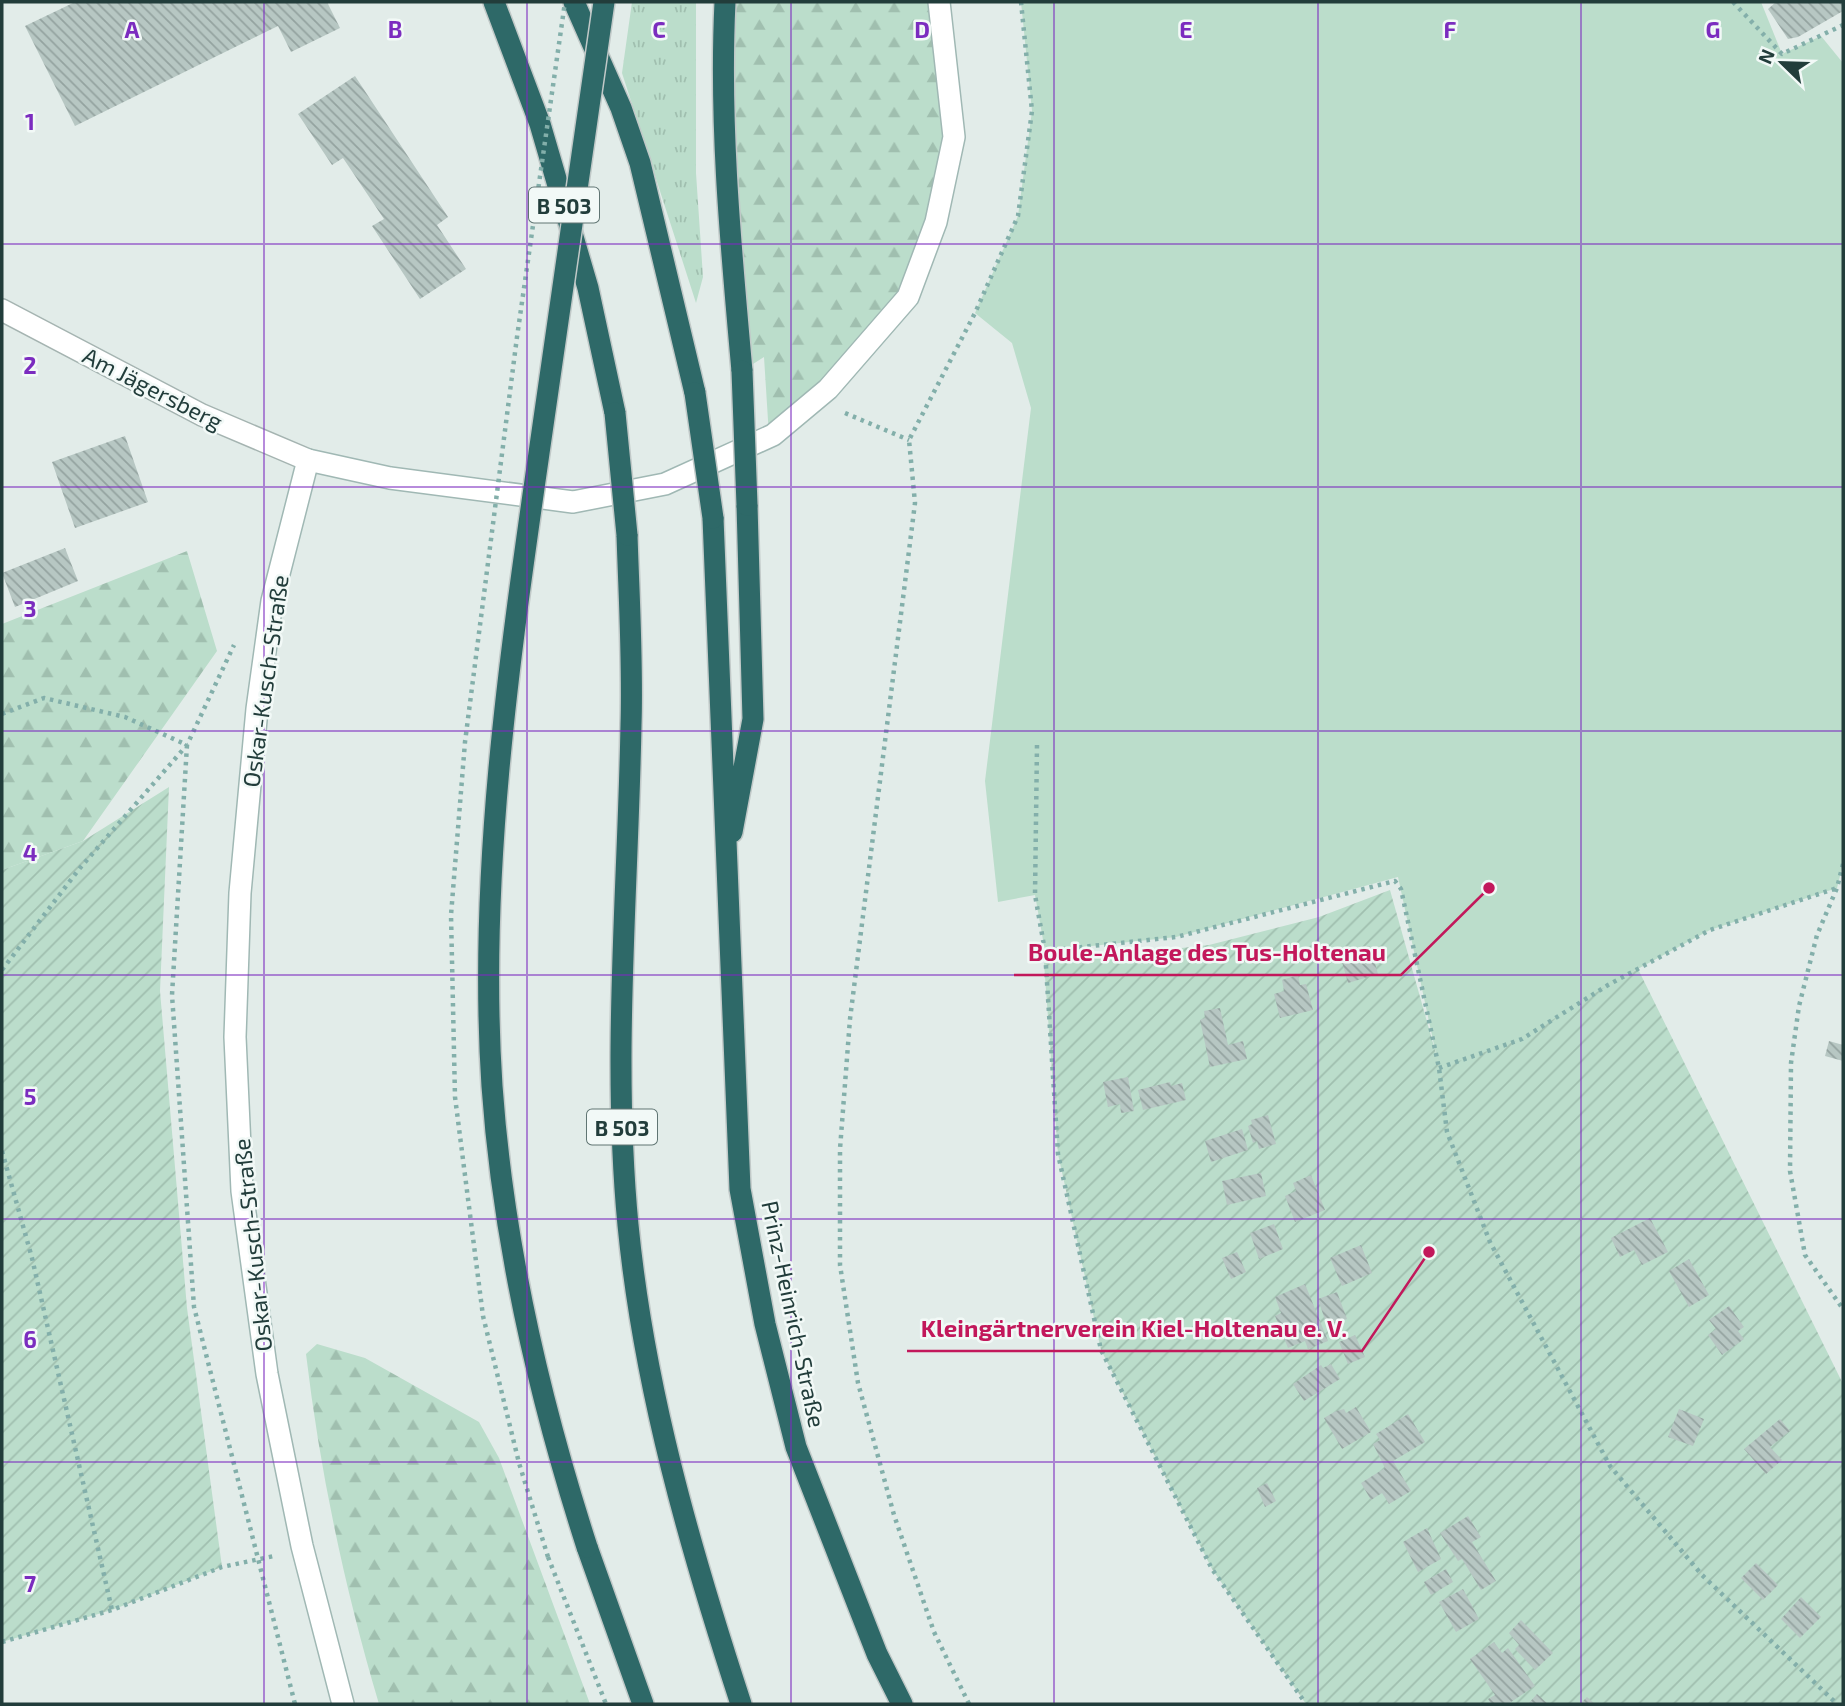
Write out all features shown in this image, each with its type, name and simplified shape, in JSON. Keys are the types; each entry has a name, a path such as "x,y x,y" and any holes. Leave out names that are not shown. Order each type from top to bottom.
{"highway":[{"name":"B 503","path":"494,2 544,136 588,288 615,413 627,535 631,723 620,1025 628,1226 658,1417 697,1566 741,1704"},
{"path":"574,2 621,108 640,163 695,393 713,518 725,872"},
{"path":"604,2 522,569 502,752 490,906 492,1085 502,1178 537,1371 554,1444 587,1547 643,1704"},
{"path":"725,2 722,54 727,201 742,371 752,719 725,872"},
{"name":"Prinz-Heinrich-Straße","path":"725,872 740,1189 765,1324 796,1447 877,1654 902,1704"}],"street":[{"path":"308,460 420,482 573,502 665,484 773,435 828,389 908,296 936,222 954,137 939,2"},
{"name":"Am Jägersberg","path":"2,310 202,415 308,460"},
{"name":"Oskar-Kusch-Straße","path":"308,460 272,601 257,709 240,893 235,1037 242,1191 267,1374 302,1546 343,1704"}],"path":[{"path":"969,1704 934,1632 894,1515 858,1383 840,1265 840,1149 850,1019 915,503 909,440 975,313 1018,216 1032,111 1021,2"},
{"path":"1733,2 1782,54 1843,25"},
{"path":"2,970 80,868 187,745 213,685 238,637"},
{"path":"2,714 44,698 125,717 187,745"},
{"path":"187,745 172,995 194,1307 295,1704"},
{"path":"1037,746 1035,895 1045,951 1058,1154 1101,1350 1212,1569 1306,1704"},
{"path":"1843,864 1837,888 1817,935 1799,1006 1791,1063 1790,1171 1805,1255 1843,1309"},
{"path":"1045,951 1176,937 1397,880 1439,1068 1447,1132 1490,1242 1609,1466 1702,1575 1837,1704"},
{"path":"1439,1068 1522,1039 1608,985 1710,930 1837,888"},
{"path":"2,1151 32,1258 112,1610"},
{"path":"2,1642 112,1610 222,1567 260,1561 302,1546"},
{"path":"548,1557 606,1704"}],"green space":[{"path":"632,2 696,2 696,173 703,277 696,303 622,73"},
{"path":"725,2 939,2 954,137 908,297 769,436 764,357 742,371"},
{"path":"1021,2 1761,2 1782,54 1821,36 1843,63 1843,864 1837,888 1710,930 1608,985 1522,1039 1439,1068 1398,877 1176,937 1045,951 1035,895 998,902 985,781 1031,408 1012,343 975,313 1018,216 1032,111"},
{"path":"187,551 217,651 83,841 2,870 2,624"},
{"path":"169,787 160,991 187,1308 222,1567 112,1610 2,1642 2,870 83,841"},
{"path":"1390,890 1440,1068 1638,969 1843,1384 1843,1704 1306,1704 1212,1569 1101,1350 1058,1154 1044,963 1209,945 1319,917"},
{"path":"317,1344 365,1358 479,1422 499,1458 590,1704 379,1704 355,1618 326,1487 306,1354"}],"building":[{"path":"75,2 327,2 340,28 291,52 278,26 75,126 25,26"},
{"path":"1776,2 1843,2 1843,11 1798,37 1788,39 1768,9"},
{"path":"355,76 448,217 437,225 466,269 420,299 372,226 384,219 343,158 332,165 298,114"},
{"path":"125,436 148,502 75,528 52,462"},
{"path":"65,548 78,581 15,607 2,573"},
{"path":"1370,946 1378,974 1348,983 1340,955"},
{"path":"1298,975 1300,985 1306,984 1313,1010 1280,1018 1274,994 1284,991 1282,980"},
{"path":"1220,1008 1228,1045 1243,1041 1247,1059 1210,1067 1200,1020 1205,1018 1204,1011"},
{"path":"1829,1041 1843,1045 1843,1061 1825,1056"},
{"path":"1128,1077 1134,1111 1121,1113 1120,1104 1108,1107 1103,1082"},
{"path":"1170,1082 1171,1086 1182,1083 1186,1100 1143,1110 1138,1090"},
{"path":"1268,1115 1276,1144 1259,1149 1257,1141 1253,1143 1248,1126 1252,1124 1251,1120"},
{"path":"1242,1129 1248,1150 1211,1162 1205,1141"},
{"path":"1261,1173 1266,1196 1227,1205 1222,1181"},
{"path":"1311,1175 1325,1210 1295,1222 1285,1196 1296,1191 1293,1183"},
{"path":"1650,1218 1668,1252 1642,1265 1634,1250 1620,1257 1611,1238"},
{"path":"1274,1224 1283,1249 1259,1259 1250,1233"},
{"path":"1361,1245 1372,1273 1342,1286 1330,1258"},
{"path":"1237,1252 1246,1272 1231,1279 1222,1258"},
{"path":"1689,1259 1709,1295 1689,1307 1669,1271"},
{"path":"1305,1284 1328,1341 1308,1349 1305,1341 1288,1348 1275,1316 1281,1313 1275,1297"},
{"path":"1337,1292 1347,1319 1327,1326 1318,1299"},
{"path":"1729,1306 1744,1327 1738,1331 1744,1339 1722,1355 1708,1335 1716,1329 1709,1320"},
{"path":"1355,1335 1365,1357 1348,1364 1339,1342"},
{"path":"1331,1364 1340,1379 1304,1401 1293,1384 1321,1365 1323,1368"},
{"path":"1356,1407 1371,1432 1342,1449 1324,1418 1336,1411 1344,1409 1346,1413"},
{"path":"1679,1409 1704,1419 1693,1446 1668,1437"},
{"path":"1408,1414 1425,1442 1393,1461 1411,1491 1389,1504 1382,1493 1371,1500 1361,1483 1385,1468 1373,1444 1380,1440 1376,1434"},
{"path":"1780,1419 1790,1431 1770,1447 1782,1460 1766,1474 1744,1449"},
{"path":"1267,1483 1276,1501 1265,1507 1257,1488"},
{"path":"1468,1516 1481,1537 1472,1542 1496,1581 1481,1590 1462,1559 1458,1561 1440,1533"},
{"path":"1427,1528 1441,1559 1418,1572 1403,1542"},
{"path":"1756,1563 1778,1585 1763,1600 1741,1578"},
{"path":"1446,1569 1453,1582 1431,1595 1424,1582"},
{"path":"1463,1589 1479,1619 1456,1632 1439,1602"},
{"path":"1801,1597 1821,1617 1800,1638 1781,1619"},
{"path":"1521,1620 1553,1653 1535,1670 1515,1649 1519,1645 1509,1633"},
{"path":"1494,1642 1502,1653 1508,1648 1535,1686 1508,1704 1491,1704 1488,1699 1495,1695 1470,1659"},
{"path":"1537,1694 1548,1704 1528,1704"},
{"path":"1587,1697 1595,1704 1580,1704"}],"place":[{"name":"Boule-Anlage des Tus-Holtenau","path":"1489,888"},
{"name":"Kleingärtnerverein Kiel-Holtenau e. V.","path":"1429,1252"}]}
